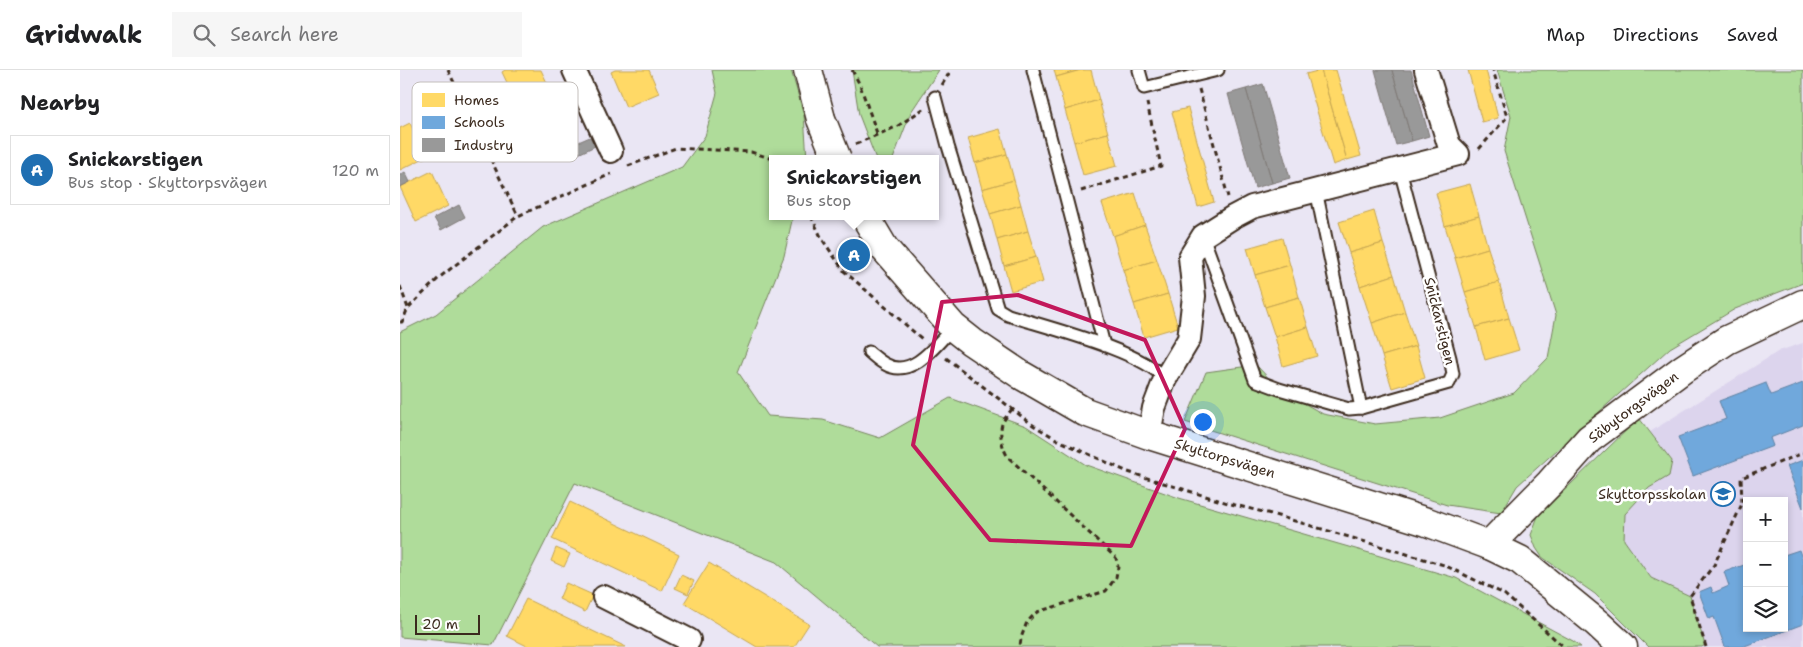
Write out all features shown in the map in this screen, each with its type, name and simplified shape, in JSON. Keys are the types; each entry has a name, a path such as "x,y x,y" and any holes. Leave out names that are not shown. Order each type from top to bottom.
{"street":[{"path":"574,70 617,163"},
{"path":"808,70 821,119 845,152"},
{"path":"1149,436 1154,408 1165,379 1189,339 1194,296 1190,257 1204,236 1252,207 1458,154 1449,144 1426,70"},
{"name":"Skyttorpsvägen","path":"868,220 884,248 953,327 1021,375 1085,412 1149,436 1427,522 1489,545 1520,560 1597,623 1623,647"},
{"name":"Säbytorgsvägen","path":"1489,545 1550,483 1589,439 1683,369 1727,340 1803,304"},
{"path":"604,597 691,645"}],"lane":[{"path":"1033,70 1104,346"},
{"path":"1139,70 1144,88 1218,70"},
{"path":"935,97 998,309 1008,315 1104,346 1146,363 1159,371 1165,379"},
{"name":"Snickarstigen","path":"1204,236 1255,380 1279,389 1349,409 1361,408 1449,383 1454,374 1400,170"},
{"path":"1316,190 1361,408"},
{"path":"869,352 886,365 899,368 915,365 953,327"}],"path":[{"path":"448,70 454,82"},
{"path":"852,70 860,85 878,136"},
{"path":"845,152 918,114 935,97 951,70"},
{"path":"1458,154 1474,153 1508,117 1493,70"},
{"path":"1195,76 1233,217"},
{"path":"1066,195 1161,166 1144,88"},
{"path":"400,322 402,322 408,308 440,277 518,216 617,163 676,148 750,152 769,159"},
{"path":"492,162 518,216"},
{"path":"400,286 408,308"},
{"path":"1012,409 1002,424 1002,440 1008,457 1116,558 1118,567 1116,577 1106,591 1037,612 1028,622 1021,638 1020,647"},
{"path":"1706,647 1690,596 1714,565 1742,504 1741,478 1803,453"}],"highlighted area":[{"path":"1018,295 1145,340 1185,429 1131,546 990,540 913,445 942,302"}],"shaded area":[{"name":"Skyttorpsskolan","path":"1803,343 1803,647 1705,647 1690,596 1651,578 1624,540 1625,514 1649,488 1669,475 1672,461 1650,432 1779,351"}],"green space":[{"path":"712,70 791,70 804,115 807,155 769,155 769,220 792,220 784,256 738,372 768,416 823,420 880,438 950,398 1026,426 1086,465 1179,498 1456,578 1581,647 877,647 776,562 575,483 493,645 400,637 400,332 436,314 543,227 682,167 705,136 717,93"},
{"path":"852,70 939,70 911,112 895,155 874,155 859,115"},
{"path":"1497,70 1803,70 1803,283 1735,309 1670,348 1517,486 1501,513 1447,505 1185,422 1206,372 1256,365 1279,389 1323,414 1375,424 1440,418 1514,393 1548,358 1556,315 1504,151 1511,116"},
{"path":"1639,418 1672,461 1669,476 1649,488 1625,514 1624,540 1651,578 1690,596 1705,645 1702,647 1648,647 1595,594 1542,557 1531,535 1538,516"}],"building: Homes":[{"path":"505,70 541,70 547,82 507,82 502,72"},
{"path":"615,70 649,70 659,93 626,107 611,72"},
{"path":"1054,70 1081,70 1056,77"},
{"path":"1081,70 1091,70 1099,100 1065,110 1056,77"},
{"path":"1321,70 1347,160 1333,165 1306,74"},
{"path":"1321,70 1336,70 1361,156 1347,160"},
{"path":"1468,70 1486,70 1498,118 1482,122"},
{"path":"1099,100 1108,133 1074,142 1065,110"},
{"path":"1188,108 1214,202 1198,207 1172,112"},
{"path":"410,123 412,127 412,162 416,162 400,170 400,128"},
{"path":"1000,129 1007,154 975,163 968,138"},
{"path":"1108,133 1117,166 1083,175 1074,142"},
{"path":"1007,154 1014,180 982,189 975,163"},
{"path":"432,171 448,206 416,222 400,187"},
{"path":"1014,180 1021,205 990,214 982,189"},
{"path":"1470,184 1479,216 1445,226 1436,193"},
{"path":"1135,193 1145,225 1113,236 1102,203"},
{"path":"1021,205 1028,231 997,240 990,214"},
{"path":"1374,211 1383,243 1349,253 1339,222"},
{"path":"1479,216 1488,248 1455,258 1445,226"},
{"path":"1145,225 1157,260 1123,270 1113,236"},
{"path":"1028,231 1036,257 1004,266 997,240"},
{"path":"1282,238 1290,265 1255,275 1247,248"},
{"path":"1383,243 1394,275 1360,286 1349,253"},
{"path":"1488,248 1499,282 1465,292 1455,258"},
{"path":"1036,257 1043,282 1011,291 1004,266"},
{"path":"1157,260 1168,294 1134,304 1123,270"},
{"path":"1290,265 1299,297 1265,307 1255,275"},
{"path":"1394,275 1405,312 1372,323 1360,286"},
{"path":"1499,282 1509,318 1476,327 1465,292"},
{"path":"1168,294 1178,327 1144,337 1134,304"},
{"path":"1299,297 1308,327 1275,337 1265,307"},
{"path":"1405,312 1416,346 1382,356 1372,323"},
{"path":"1509,318 1519,350 1485,360 1476,327"},
{"path":"1308,327 1317,356 1283,366 1275,337"},
{"path":"1416,346 1425,378 1392,388 1382,356"},
{"path":"570,502 679,554 662,591 552,539"},
{"path":"556,548 570,554 564,567 551,561"},
{"path":"709,563 809,624 794,647 757,647 684,603"},
{"path":"681,575 694,581 688,594 675,588"},
{"path":"566,583 593,595 585,612 559,599"},
{"path":"526,599 626,647 529,647 507,636"}],"building: Schools":[{"path":"1766,383 1771,395 1803,383 1803,425 1770,438 1773,446 1693,476 1678,437 1726,419 1719,401"},
{"path":"1803,460 1803,508 1787,466"},
{"path":"1799,550 1803,561 1803,624 1788,630 1788,587 1788,554"},
{"path":"1743,565 1743,632 1782,632 1742,647 1725,647 1714,617 1709,619 1699,592 1711,587 1713,593 1729,586 1724,572"}],"building: Industry":[{"path":"1375,70 1392,70 1412,141 1396,145"},
{"path":"1392,70 1411,70 1429,136 1412,141"},
{"path":"1263,84 1290,178 1272,183 1246,89"},
{"path":"1246,89 1272,183 1255,188 1228,94"},
{"path":"590,137 595,146 578,154 578,142"},
{"path":"405,172 410,182 400,187 400,175"},
{"path":"459,205 465,217 441,230 434,218"}],"place":[{"name":"Snickarstigen","path":"854,255"},
{"name":"Skyttorpsskolan","path":"1723,494"}]}
